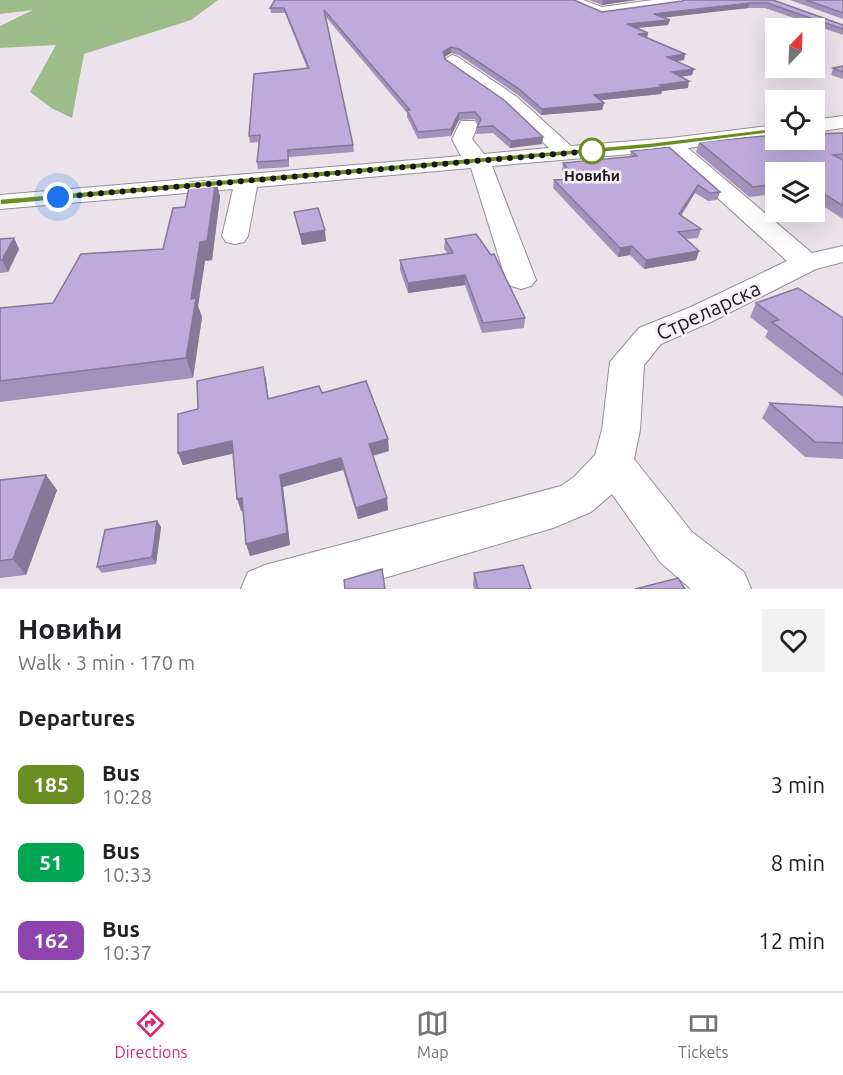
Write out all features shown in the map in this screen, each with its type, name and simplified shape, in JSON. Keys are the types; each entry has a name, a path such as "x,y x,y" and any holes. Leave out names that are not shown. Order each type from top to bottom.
{"street":[{"path":"572,0 601,11 680,0"},
{"path":"452,60 524,111 566,153"},
{"path":"825,124 843,122"},
{"path":"468,125 462,139 469,152 480,162 521,280"},
{"path":"0,202 480,162 671,144 765,132"},
{"path":"671,144 806,263"},
{"path":"235,236 246,181"},
{"name":"Стреларска","path":"265,589 553,510 576,499 589,490 613,464 621,430 627,362 650,336 702,314 806,263 843,254"},
{"path":"613,464 676,547 727,589"}],"green space":[{"path":"0,0 218,0 191,20 84,54 72,118 53,109 30,92 56,45 0,48 0,26 33,10 0,14"}],"building":[{"path":"275,0 574,0 602,12 684,0 773,0 823,18 811,18 767,3 654,14 670,20 627,24 648,33 638,34 685,54 667,57 694,69 672,72 689,81 660,85 663,87 594,95 604,103 542,109 519,89 459,49 451,47 443,52 445,59 504,100 543,137 511,141 493,126 477,127 481,119 475,112 459,113 451,129 418,132 407,110 410,110 324,10 353,145 288,150 288,160 257,162 260,135 249,136 254,74 309,68 284,8 270,8"},
{"path":"806,0 843,0 843,13"},
{"path":"825,19 843,25 843,29 825,23"},
{"path":"843,66 843,72 833,68"},
{"path":"843,133 843,154 833,155 843,160 843,206 825,194 825,162 765,162 765,185 753,187 699,142 765,136 765,150 825,150 825,134"},
{"path":"669,147 720,192 710,193 698,185 679,214 701,229 678,232 699,251 646,260 632,246 620,248 554,180 576,179 563,163 637,156 631,151"},
{"path":"216,180 207,241 200,242 191,299 196,298 186,358 0,381 0,308 53,303 81,254 163,249 173,208 185,207 190,182"},
{"path":"318,208 325,230 300,234 294,212"},
{"path":"476,234 491,255 494,254 525,318 483,323 465,275 408,283 400,260 453,253 445,239"},
{"path":"14,238 2,260 0,260 0,239"},
{"path":"798,288 843,318 843,375 772,322 779,320 756,303"},
{"path":"263,367 268,399 319,386 322,393 366,381 388,439 369,444 387,498 356,508 341,458 280,475 287,533 246,544 242,498 237,499 232,441 178,453 178,414 198,409 197,381"},
{"path":"770,403 843,407 843,443 815,442"},
{"path":"46,475 13,559 0,561 0,480"},
{"path":"157,521 152,557 97,567 105,530"},
{"path":"523,565 531,589 478,589 474,573"},
{"path":"382,569 385,589 345,589 344,580"},
{"path":"678,578 685,589 635,589"}],"bus line":[{"name":"185","path":"0,202 480,162 671,144 765,132"}],"place":[{"name":"Новићи","path":"592,151"}],"route":[{"path":"58,197 592,151"}]}
